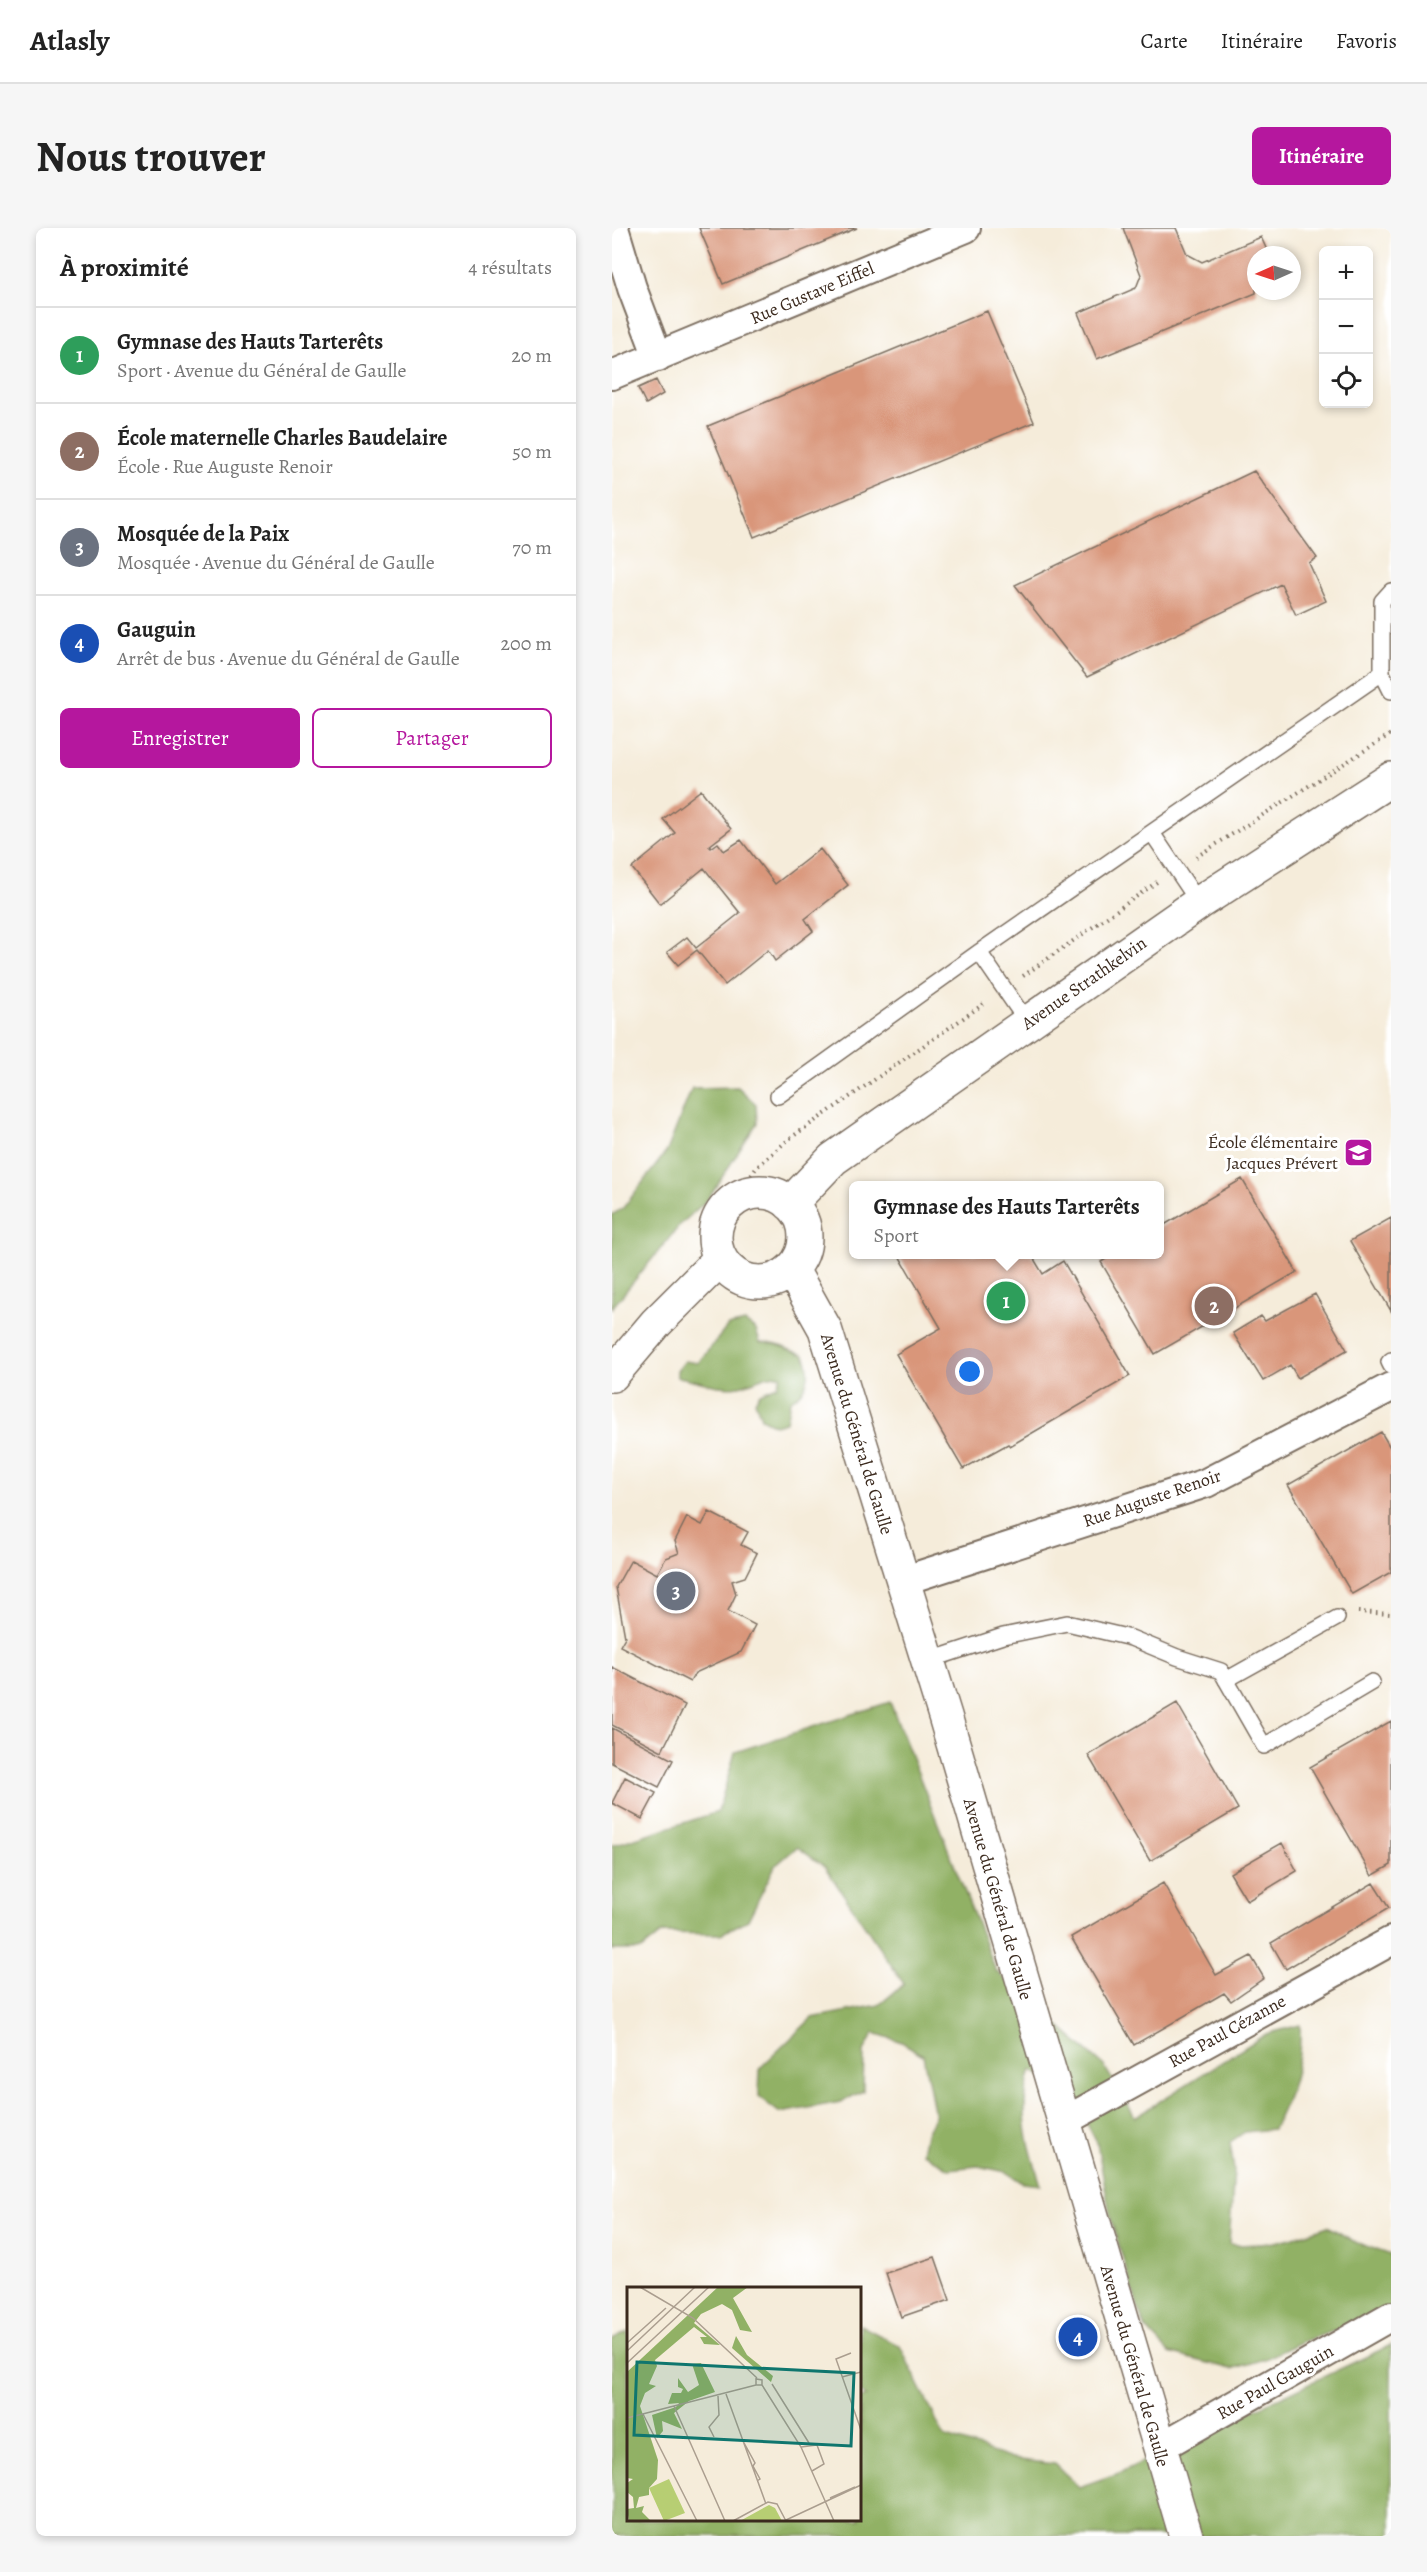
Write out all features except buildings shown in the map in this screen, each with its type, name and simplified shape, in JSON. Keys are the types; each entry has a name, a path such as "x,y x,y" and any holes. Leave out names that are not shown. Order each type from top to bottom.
{"street":[{"path":"614,228 632,288 658,357"},
{"name":"Rue Gustave Eiffel","path":"612,375 966,228"},
{"name":"Avenue Strathkelvin","path":"790,1204 834,1160 1027,1022 1199,903 1391,779"},
{"path":"763,1192 778,1196 790,1204 799,1215 804,1229 803,1251 792,1270 778,1279 762,1283 745,1280 731,1272 720,1259 715,1243 716,1227 723,1212 734,1200 748,1194 763,1192"},
{"path":"612,1375 656,1323 720,1259"},
{"name":"Avenue du Général de Gaulle","path":"792,1270 825,1329 927,1661 1186,2536"},
{"name":"Rue Auguste Renoir","path":"902,1581 1206,1483 1391,1387"},
{"name":"Rue Paul Cézanne","path":"1063,2122 1391,1941"},
{"name":"Rue Paul Gauguin","path":"1159,2448 1391,2316"}],"lane":[{"path":"1391,591 1382,601 1382,673 1391,691"},
{"path":"778,1096 979,952 1382,673"},
{"path":"1152,833 1199,903"},
{"path":"979,952 1027,1022"},
{"path":"1391,1360 1389,1362 1391,1366"},
{"path":"1226,1680 1337,1618"},
{"path":"927,1661 1003,1636 1067,1623 1131,1638 1177,1657 1221,1671 1264,1746 1372,1682"}],"path":[{"path":"734,1200 758,1167 789,1139 1176,869 1391,734"},
{"path":"1337,1618 1358,1612 1391,1614"}],"green space":[{"path":"738,1087 756,1104 757,1123 708,1199 680,1225 612,1308 612,1215 623,1208 667,1151 692,1088"},
{"path":"745,1322 756,1330 760,1343 777,1345 804,1355 807,1362 807,1381 801,1392 790,1401 786,1422 775,1425 761,1418 755,1401 760,1393 777,1386 781,1375 769,1376 731,1387 677,1377 677,1371 685,1361 698,1363 728,1326"},
{"path":"890,1702 996,1971 1104,2066 1135,2117 1266,2034 1300,2025 1299,2052 1294,2079 1273,2129 1245,2132 1230,2142 1234,2170 1229,2244 1267,2243 1328,2226 1355,2242 1391,2255 1391,2313 1366,2325 1334,2331 1301,2342 1265,2359 1232,2369 1169,2353 1144,2326 1111,2220 1097,2143 1074,2099 1031,2070 1025,2100 1026,2128 1041,2185 1023,2183 1006,2172 978,2166 949,2169 922,2152 926,2134 935,2115 923,2055 902,2042 874,2033 864,2051 863,2091 841,2102 780,2113 759,2097 760,2068 812,2018 879,2005 904,1984 825,1867 797,1847 775,1866 748,1920 721,1934 662,1933 641,1950 612,1950 613,1845 718,1812 735,1752"},
{"path":"861,2326 900,2346 944,2436 1012,2459 1055,2464 1079,2487 1119,2473 1391,2345 1391,2536 612,2536 612,2340 627,2332 627,2521 861,2521 861,2398 866,2396 861,2392"}],"place":[{"name":"École élémentaire Jacques Prévert","path":"1359,1152"},
{"name":"Gymnase des Hauts Tarterêts","path":"1006,1301"},
{"name":"École maternelle Charles Baudelaire","path":"1214,1306"},
{"name":"Mosquée de la Paix","path":"676,1591"},
{"name":"Gauguin","path":"1078,2337"}]}
